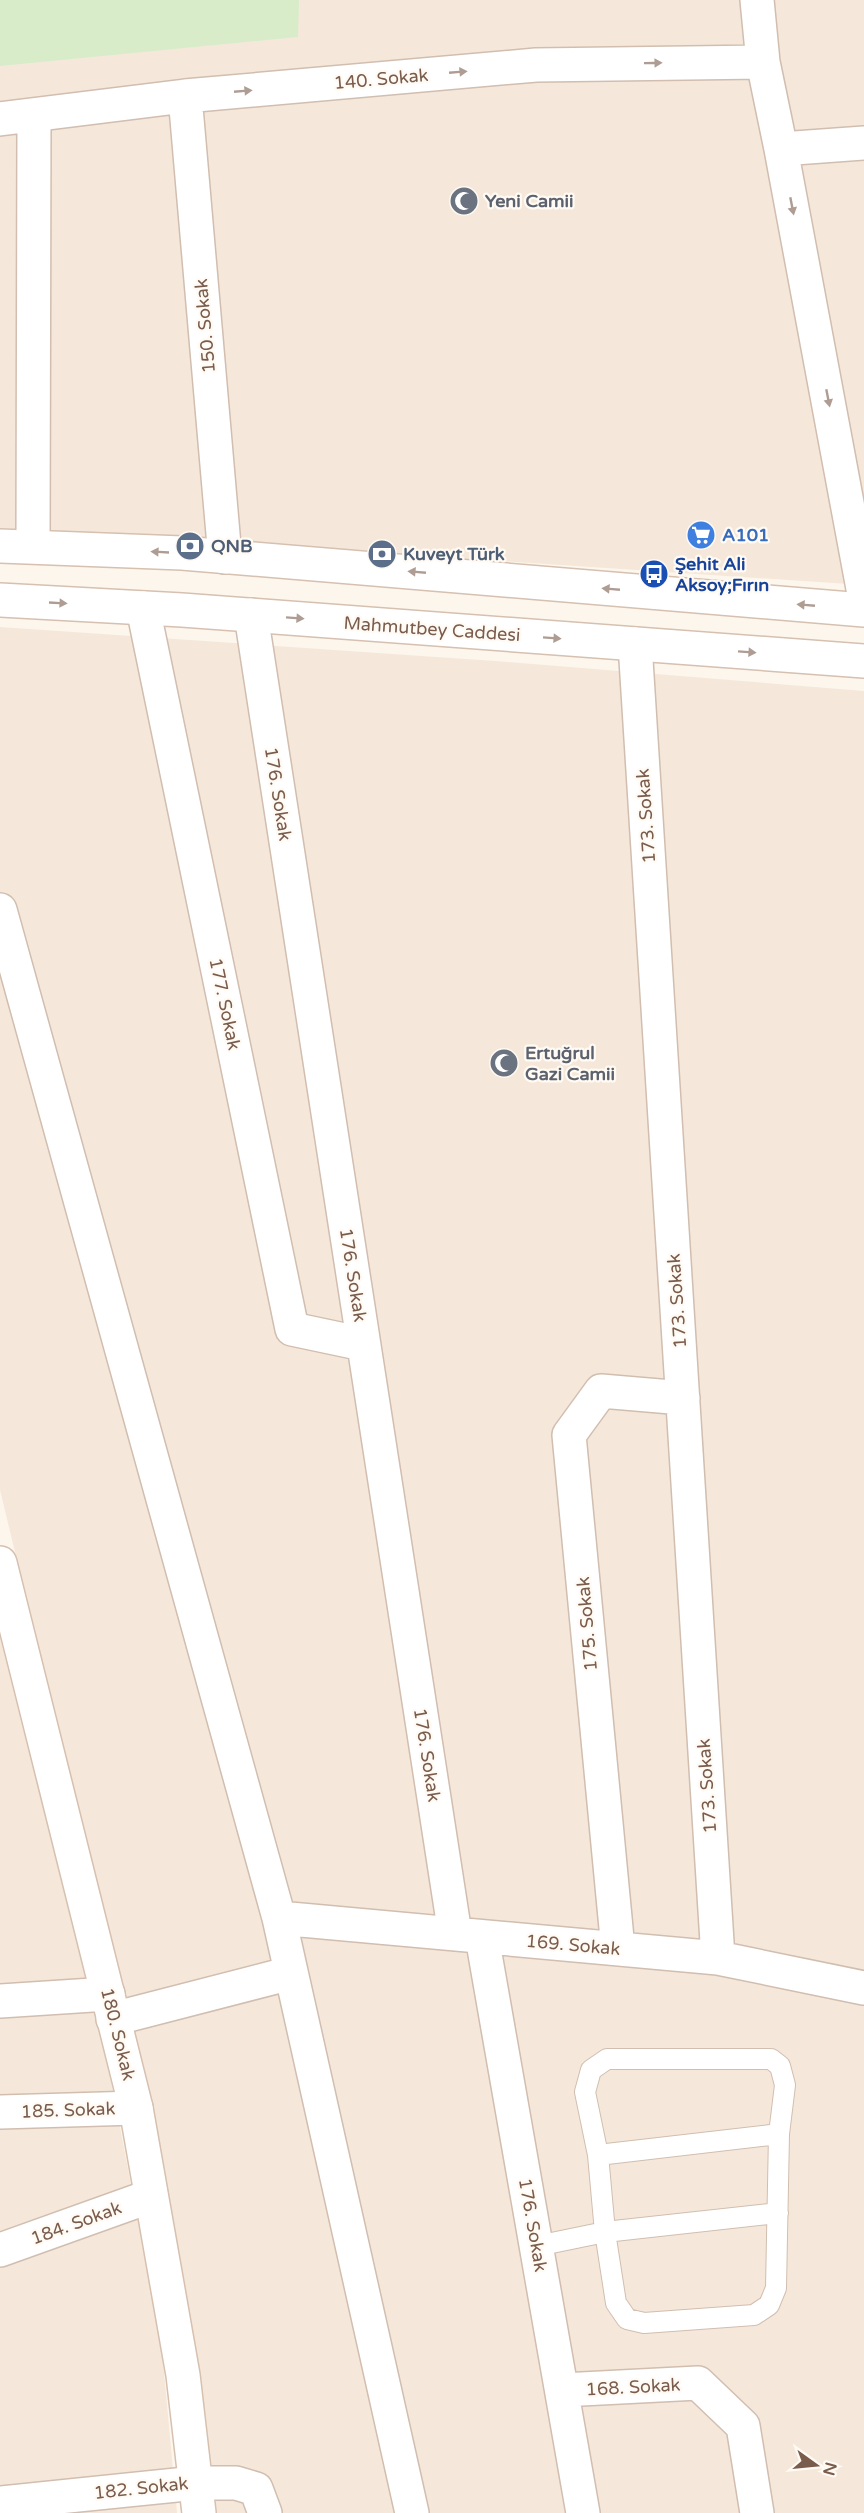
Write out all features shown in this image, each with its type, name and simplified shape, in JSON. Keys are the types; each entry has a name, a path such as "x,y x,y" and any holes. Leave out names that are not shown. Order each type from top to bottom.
{"street":[{"path":"758,0 763,62 864,594"},
{"name":"140. Sokak","path":"0,118 184,96 536,65 763,62"},
{"name":"150. Sokak","path":"184,96 225,556"},
{"path":"33,546 34,115"},
{"path":"781,149 864,143"},
{"path":"0,546 225,556 864,610"},
{"name":"Mahmutbey Caddesi","path":"0,600 251,615 864,661"},
{"name":"177. Sokak","path":"143,608 292,1329 363,1344"},
{"name":"176. Sokak","path":"251,615 363,1344 469,1935 537,2246 583,2513"},
{"name":"173. Sokak","path":"635,644 718,1958"},
{"path":"0,910 279,1918 412,2513"},
{"name":"175. Sokak","path":"618,1949 569,1435 601,1391 683,1398"},
{"name":"180. Sokak","path":"0,1563 136,2108 183,2375 197,2498"},
{"name":"169. Sokak","path":"279,1918 718,1958 864,1988"},
{"path":"0,2001 111,2006 291,1973"},
{"name":"185. Sokak","path":"0,2112 136,2108"},
{"name":"184. Sokak","path":"0,2250 151,2196"},
{"name":"168. Sokak","path":"562,2390 698,2383 743,2426 757,2513"},
{"name":"182. Sokak","path":"0,2503 197,2498 236,2483 256,2489 265,2513"}],"lane":[{"path":"607,2059 771,2059 780,2067 785,2085 779,2134 776,2288 769,2305 754,2314 644,2323 627,2319 616,2303 605,2232 598,2155 585,2092 591,2070 607,2059"},
{"path":"598,2155 779,2134"},
{"path":"537,2246 605,2232 778,2214"}],"shaded area":[{"path":"0,0 864,0 864,585 0,528"},
{"path":"0,627 495,661 864,691 864,2513 207,2513 178,2252 93,1875 0,1490"},
{"path":"0,1628 112,2084 162,2350 177,2513 0,2513"}],"green space":[{"path":"0,0 299,0 298,37 0,66"}],"place":[{"name":"Yeni Camii","path":"464,201"},
{"name":"A101","path":"701,535"},
{"name":"QNB","path":"190,546"},
{"name":"Kuveyt Türk","path":"382,554"},
{"name":"Şehit Ali Aksoy;Fırın","path":"654,574"},
{"name":"Ertuğrul Gazi Camii","path":"504,1063"}]}
